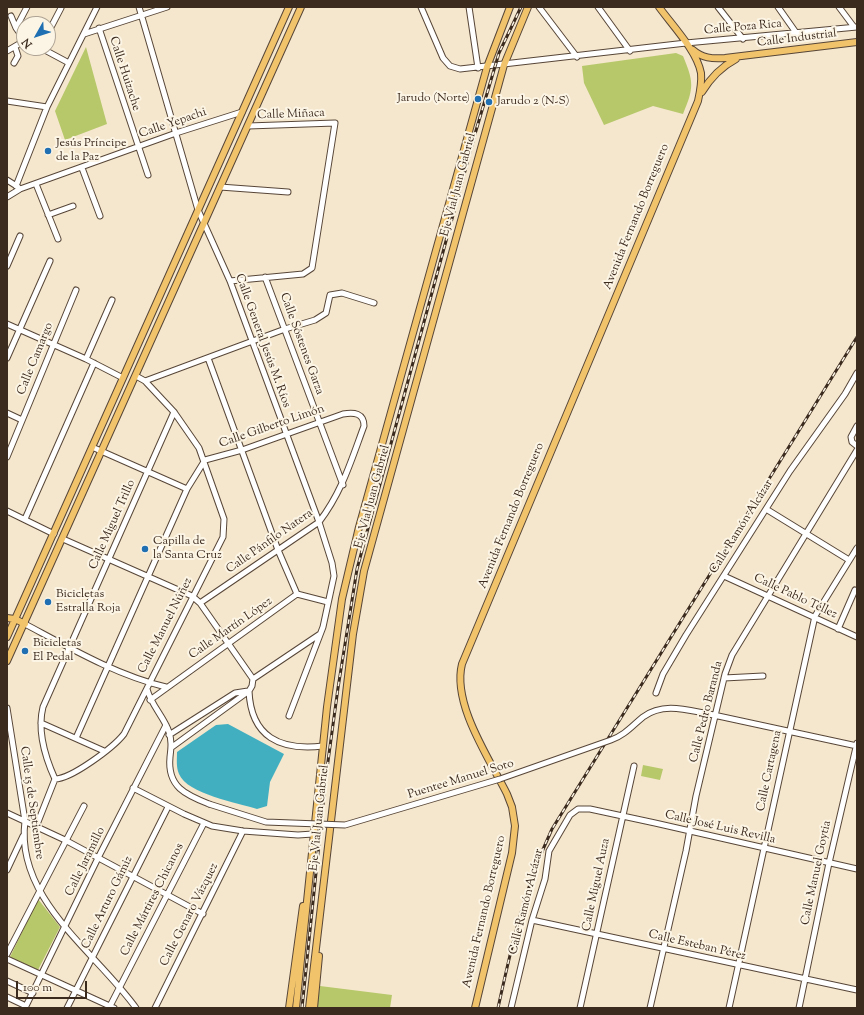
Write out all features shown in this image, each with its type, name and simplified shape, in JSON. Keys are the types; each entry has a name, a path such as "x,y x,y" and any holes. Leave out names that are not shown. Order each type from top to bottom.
{"main road":[{"path":"7,637 289,7"},
{"path":"7,661 103,452 301,7"},
{"name":"Eje Vial Juan Gabriel","path":"296,1008 307,888 323,746 338,626 349,566 487,67 510,7"},
{"name":"Eje Vial Juan Gabriel","path":"309,1008 353,634 364,571 504,65 528,7"},
{"path":"659,7 686,43"},
{"name":"Calle Industrial","path":"686,43 697,53 708,58 740,57 857,42"},
{"name":"Avenida Fernando Borreguero","path":"475,1008 511,860 515,826 512,807 507,794 468,716 463,702 460,687 462,666 698,101 702,85 701,73 694,55 686,43"},
{"path":"698,101 712,77 728,64 740,57"},
{"path":"7,618 15,619 25,624"},
{"path":"289,1008 301,913 307,888"},
{"path":"314,1008 322,932 320,909"}],"street":[{"path":"22,16 27,7"},
{"path":"7,180 18,188 47,107 97,7"},
{"name":"Calle General Jesús M. Ríos","path":"139,7 198,210 230,281 319,522 334,570 320,634 289,716"},
{"path":"84,34 167,7"},
{"name":"Calle Poza Rica","path":"421,7 443,58 448,64 460,69 630,51 686,43 797,34 855,27"},
{"path":"469,7 478,68"},
{"path":"539,7 577,57"},
{"path":"598,7 630,51"},
{"path":"718,7 742,39"},
{"path":"778,7 797,34"},
{"path":"839,7 855,27"},
{"path":"56,18 61,8"},
{"path":"11,16 16,28"},
{"name":"Calle Huizache","path":"99,28 148,175"},
{"path":"7,51 15,47 18,56 14,63"},
{"path":"56,56 69,63"},
{"path":"7,101 47,107"},
{"name":"Calle Yepachi","path":"7,197 18,188 36,184 176,133 242,112"},
{"name":"Calle Miñaca","path":"248,126 335,123 314,266 309,272 303,274 265,277"},
{"path":"82,168 100,216"},
{"path":"36,184 58,238"},
{"path":"220,187 288,192"},
{"path":"48,215 74,206"},
{"path":"7,266 20,236"},
{"path":"7,358 50,261"},
{"path":"230,281 265,277"},
{"name":"Calle Sóstenes Garza","path":"265,277 342,485"},
{"name":"Calle Camargo","path":"7,456 76,290"},
{"path":"145,381 321,317 326,313 330,295 342,293 374,303"},
{"path":"86,359 112,300"},
{"path":"7,324 86,359 123,378"},
{"path":"208,358 278,550 298,594 328,602"},
{"path":"25,520 94,363"},
{"name":"Calle Manuel Núñez","path":"55,778 65,778 72,774 104,751 124,734 192,596 223,537 225,528 224,519 205,460 194,438 174,412 145,381 136,376"},
{"name":"Calle Ramón Alcázar","path":"656,694 663,674 766,509 806,447 845,394 856,376"},
{"name":"Calle Miguel Trillo","path":"55,778 46,754 41,723 41,715 47,696 70,648 174,412"},
{"path":"7,413 22,420"},
{"name":"Calle Gilberto Limón","path":"205,460 242,450 319,422 349,413 360,415 363,418"},
{"name":"Calle Pánfilo Natera","path":"200,603 319,522 331,506 342,485 364,426 363,418"},
{"path":"857,426 851,437 852,442 857,446"},
{"path":"92,447 187,489"},
{"name":"Calle Pedro Baranda","path":"650,1008 690,831 696,796 724,678 732,655 767,595 857,450"},
{"path":"76,738 187,489 205,460"},
{"path":"766,509 849,560"},
{"path":"7,511 54,534"},
{"path":"63,539 192,596 200,603 252,679 252,686 249,691 172,747"},
{"name":"Calle Cartagena","path":"729,1008 815,616 857,548"},
{"name":"Calle Pablo Téllez","path":"724,576 815,616 838,629 857,637"},
{"path":"838,629 855,590"},
{"name":"Calle Martín López","path":"150,700 166,687 298,594"},
{"path":"25,624 108,666 149,683 166,687"},
{"path":"252,679 320,634"},
{"path":"724,678 763,676"},
{"name":"Puentee Manuel Soto","path":"147,689 150,700 166,725 170,735 172,747 170,771 174,782 183,792 209,804 266,822 345,825 500,779 611,740 625,734 647,715 662,709 673,708 716,715 789,732 857,745"},
{"path":"249,691 252,713 266,735 274,741 296,748 323,746"},
{"path":"170,735 236,693 249,691"},
{"name":"Calle 15 de Septiembre","path":"7,708 25,821 23,836 26,855 39,892 65,926 120,986 136,1008"},
{"path":"41,723 104,751"},
{"name":"Calle Jaramillo","path":"26,1007 98,858 166,725"},
{"name":"Calle Manuel Goytia","path":"799,1008 829,863 857,745"},
{"name":"Calle Miguel Auza","path":"580,1008 634,766"},
{"path":"36,827 55,778"},
{"path":"133,788 204,823 226,829 298,835 313,834"},
{"path":"7,954 84,806"},
{"name":"Calle Arturo Gámiz","path":"67,1008 168,806"},
{"name":"Calle Ramón Alcázar","path":"511,1008 532,920 544,879 549,851 570,815 578,809"},
{"name":"Calle José Luis Revilla","path":"578,809 590,809 857,869"},
{"path":"7,813 65,840 203,914"},
{"name":"Calle Mártires Chicanos","path":"111,1007 120,986 204,823"},
{"name":"Calle Genaro Vázquez","path":"155,1008 243,831"},
{"path":"7,870 23,836"},
{"name":"Calle Esteban Pérez","path":"532,920 857,990"},
{"path":"7,959 111,1007"},
{"path":"7,981 33,993"},
{"path":"7,997 26,1007"}],"green space":[{"path":"86,47 107,124 65,140 55,111"},
{"path":"676,53 683,56 691,79 691,91 683,114 653,106 604,125 584,83 582,66"},
{"path":"643,765 663,769 660,780 641,776"},
{"path":"38,899 60,927 38,970 10,957"},
{"path":"320,986 392,995 390,1008 317,1008"}],"water":[{"path":"228,724 284,754 270,782 267,806 257,809 214,797 192,787 184,781 179,774 177,766 177,752 216,725"}],"railway":[{"path":"302,1008 326,776 357,569 475,134 499,53 521,7"},
{"path":"498,1008 526,895 542,851 552,829 857,337"}],"place":[{"name":"Jarudo (Norte)","path":"478,99"},
{"name":"Jarudo 2 (N-S)","path":"489,102"},
{"name":"Jesús Príncipe de la Paz","path":"48,151"},
{"name":"Capilla de la Santa Cruz","path":"145,549"},
{"name":"Bicicletas Estralla Roja","path":"48,602"},
{"name":"Bicicletas El Pedal","path":"25,651"}]}
